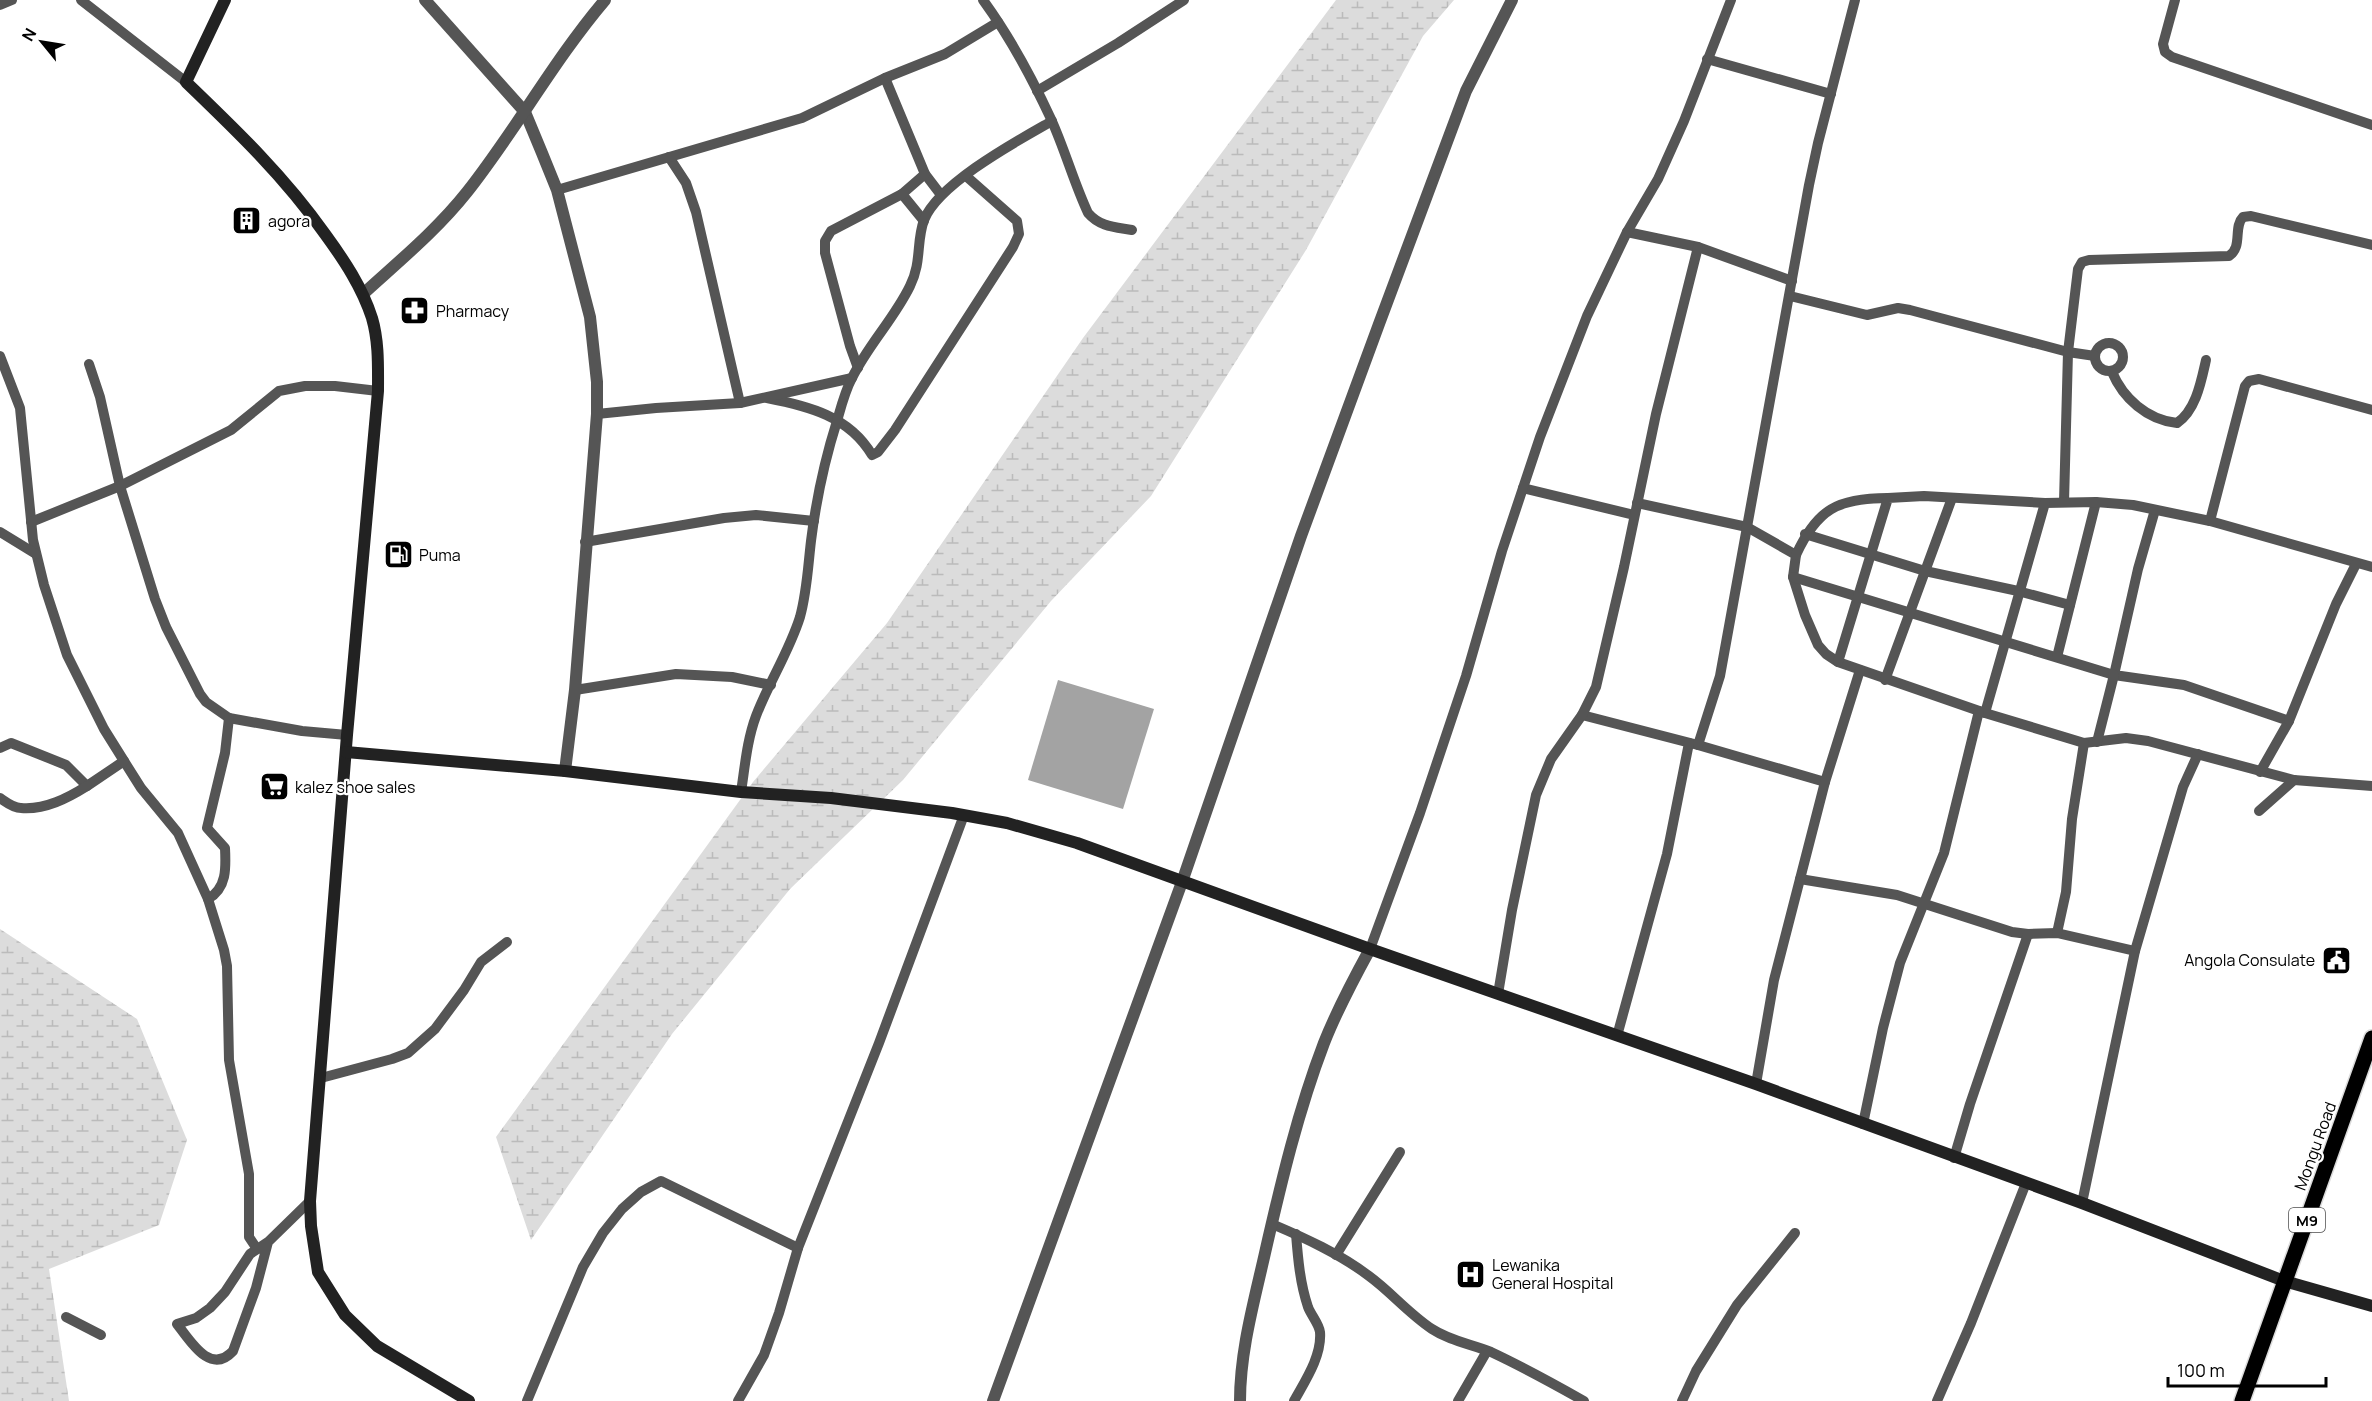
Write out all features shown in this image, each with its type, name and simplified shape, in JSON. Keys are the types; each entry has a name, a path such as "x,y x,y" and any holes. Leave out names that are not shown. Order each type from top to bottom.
{"main road":[{"path":"225,0 186,82 250,143 302,201 339,253 363,294 377,344 378,391 347,735 310,1201 310,1226 318,1272 345,1315 377,1346 469,1401"},
{"path":"346,752 565,771 741,792 831,798 964,815 1007,823 1077,843 1370,949 1756,1084 2082,1203 2284,1281 2372,1306"},
{"name":"Mongu Road","path":"2242,1401 2372,1038"}],"street":[{"path":"0,5 12,0"},
{"path":"81,0 186,82"},
{"path":"425,0 525,112 557,190 590,317 597,382 597,414 575,690 565,771"},
{"path":"363,294 465,195 581,29 605,0"},
{"path":"983,0 998,22 1052,120 1088,213 1095,222 1132,230"},
{"path":"1037,92 1184,0"},
{"path":"993,1401 1182,882 1301,536 1462,102 1512,0"},
{"path":"1240,1401 1247,1334 1272,1224 1314,1070 1335,1017 1370,949 1420,813 1466,676 1502,551 1523,488 1587,316 1628,232 1658,179 1684,121 1731,0"},
{"path":"1617,1036 1667,854 1694,744 1720,676 1818,143 1855,0"},
{"path":"2175,0 2163,44 2164,52 2172,57 2372,125"},
{"path":"557,190 802,118 885,78 945,54 998,22"},
{"path":"1707,59 1831,94"},
{"path":"885,78 925,174 941,195"},
{"path":"741,792 751,731 760,707 789,650 801,615 814,521 837,420 855,373 911,285 918,266 920,234 924,221 931,207 941,195 1012,144 1052,120"},
{"path":"669,157 686,183 696,212 740,403"},
{"path":"855,373 825,253 825,241 831,231 902,194 925,174"},
{"path":"767,398 806,406 837,420 854,433 875,455 895,430 1013,247 1018,234 1017,220 966,176"},
{"path":"902,194 924,221"},
{"path":"2064,502 2068,352 2078,269 2082,262 2229,256 2236,248 2239,221 2243,217 2251,216 2372,245"},
{"path":"1628,232 1698,248 1792,281"},
{"path":"1498,994 1512,910 1536,795 1551,759 1582,715 1596,687 1656,414 1698,248"},
{"path":"1790,296 1867,315 1898,308 1910,310 2068,352 2095,356"},
{"path":"2105,343 2117,344 2124,354 2122,365 2112,372 2100,368 2095,356 2100,346 2105,343"},
{"path":"0,356 20,408 36,554 68,655 104,729 141,788 178,833 208,899 227,966 229,1060 249,1174 249,1237 257,1249"},
{"path":"2112,372 2117,385 2127,398 2155,418 2177,423 2186,417 2200,386 2206,360"},
{"path":"89,364 100,397 120,486 166,627 200,694 206,702 229,718 302,731 347,735"},
{"path":"597,414 740,403 767,398 855,373"},
{"path":"2210,521 2249,381 2259,379 2372,410"},
{"path":"31,522 120,486 231,430 279,391 305,386 325,386 378,391"},
{"path":"1523,488 1634,515"},
{"path":"2372,567 2210,521 2133,505 1924,496 1860,498 1836,505 1805,534 1796,555 1793,577 1805,615 1818,645 1826,654 1838,662 1886,680 2084,743 2126,738 2148,741 2294,780 2372,786"},
{"path":"1838,662 1888,498"},
{"path":"1886,680 1952,498"},
{"path":"2057,657 2096,502"},
{"path":"1637,503 1747,527 1796,555"},
{"path":"1863,1124 1883,1028 1900,963 1944,853 1982,712 2005,643 2045,503"},
{"path":"2097,742 2138,569 2155,510"},
{"path":"585,542 724,518 756,515 814,521"},
{"path":"0,532 36,554"},
{"path":"1805,534 1925,571 2070,605"},
{"path":"2260,772 2289,722 2336,604 2356,564"},
{"path":"1793,577 2114,675 2184,685 2289,722"},
{"path":"1756,1084 1774,980 1825,782 1860,670"},
{"path":"575,690 676,674 732,677 771,685"},
{"path":"1582,715 1694,744 1825,782"},
{"path":"208,899 220,889 224,876 225,848 207,828 225,753 229,718"},
{"path":"0,748 11,743 66,765 87,786"},
{"path":"2057,933 2066,892 2071,828 2084,743"},
{"path":"2082,1203 2135,951 2182,787 2198,754"},
{"path":"0,798 20,808 48,805 68,798 124,761"},
{"path":"2259,811 2294,780"},
{"path":"738,1401 764,1355 798,1248 879,1042 964,815"},
{"path":"1800,879 1897,895 2002,929 2028,934 2057,933 2135,951"},
{"path":"1954,1158 2028,934"},
{"path":"321,1078 408,1053 435,1029 482,962 507,942"},
{"path":"1336,1255 1400,1152"},
{"path":"527,1401 583,1267 603,1233 622,1209 641,1192 661,1181 798,1248"},
{"path":"1937,1401 1971,1323 2026,1183"},
{"path":"268,1242 248,1311 233,1351 224,1358 212,1359 195,1348 177,1324 196,1318 210,1308 225,1292 250,1254 268,1242 310,1201"},
{"path":"1272,1224 1296,1234 1366,1273 1432,1329 1525,1368 1584,1401"},
{"path":"1682,1401 1696,1371 1737,1305 1796,1233"},
{"path":"1294,1401 1318,1350 1320,1330 1309,1310 1303,1289 1296,1234"},
{"path":"66,1317 101,1335"},
{"path":"1458,1401 1487,1351"},
{"path":"437,1383 457,1401"}],"green space":[{"path":"1336,0 1454,0 1423,36 1306,250 1151,496 1051,601 903,780 790,889 672,1034 531,1240 496,1137 753,782 887,623 1083,338"},
{"path":"0,929 137,1019 187,1140 159,1225 49,1269 69,1401 0,1401"}],"shaded area":[{"path":"1058,680 1154,709 1123,809 1028,780"}],"place":[{"name":"agora","path":"247,221"},
{"name":"Pharmacy","path":"415,311"},
{"name":"Puma","path":"398,555"},
{"name":"kalez shoe sales","path":"274,787"},
{"name":"Angola Consulate","path":"2336,960"},
{"name":"Lewanika General Hospital","path":"1471,1274"}]}
